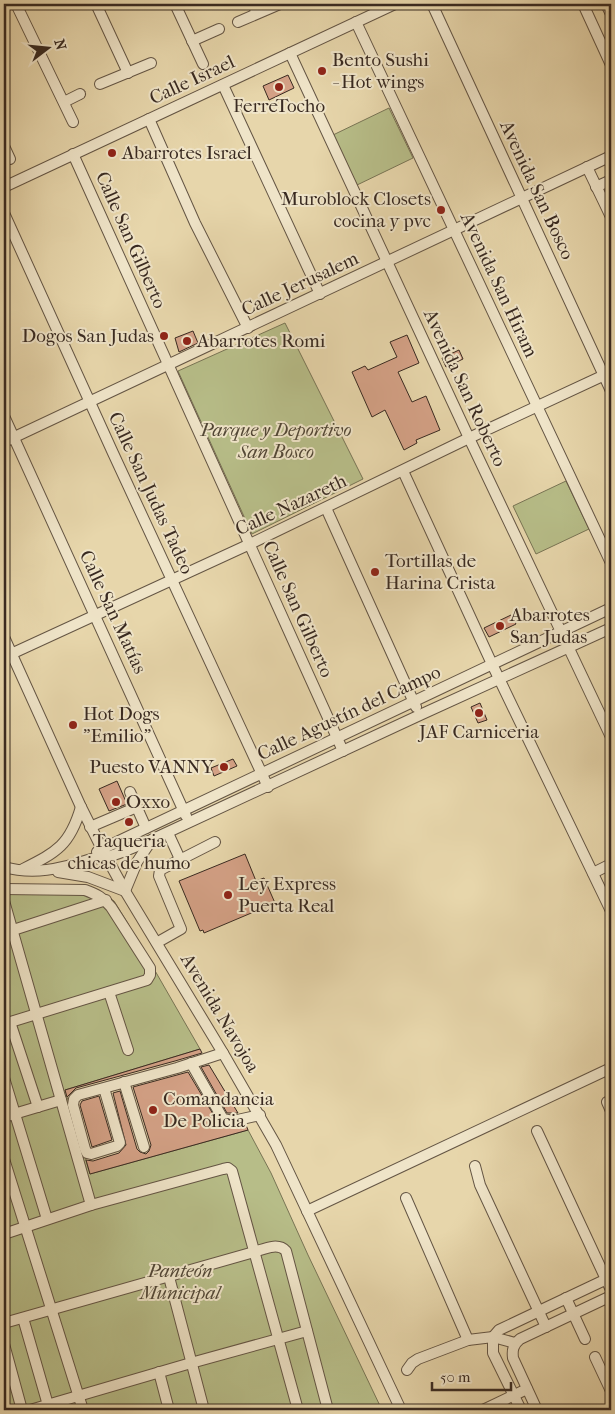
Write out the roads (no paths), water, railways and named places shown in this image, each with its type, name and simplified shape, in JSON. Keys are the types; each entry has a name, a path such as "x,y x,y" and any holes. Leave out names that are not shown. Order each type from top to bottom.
{"street":[{"path":"16,4 73,122"},
{"path":"96,4 128,73"},
{"path":"175,4 203,64"},
{"path":"238,22 255,8 280,4"},
{"name":"Calle Israel","path":"4,187 395,4"},
{"name":"Avenida San Bosco","path":"432,4 522,198 608,374 611,392"},
{"path":"582,4 611,65"},
{"path":"606,4 611,14"},
{"name":"Avenida San Hiram","path":"356,22 611,563"},
{"path":"192,41 219,29"},
{"name":"Avenida San Roberto","path":"290,53 611,737"},
{"path":"100,84 151,63"},
{"path":"223,85 320,294"},
{"path":"64,102 80,94"},
{"path":"148,119 195,223 248,328"},
{"path":"4,146 10,159"},
{"name":"Calle San Gilberto","path":"73,154 343,750"},
{"name":"Calle Jerusalem","path":"9,440 611,156"},
{"path":"587,167 611,218"},
{"path":"596,187 611,180"},
{"name":"Calle San Judas Tadeo","path":"4,213 268,787"},
{"name":"Calle Nazareth","path":"11,654 250,544 608,374"},
{"name":"Calle San Matías","path":"4,416 9,440 96,615 190,823"},
{"path":"403,471 492,664 611,911"},
{"path":"326,508 420,715"},
{"name":"Calle Agustín del Campo","path":"104,853 146,828 611,608"},
{"name":"Calle Agustín del Campo","path":"104,853 152,840 168,833 343,750 611,628"},
{"name":"Avenida Navojoa","path":"4,637 90,827 125,891 224,1052 276,1144 400,1410"},
{"path":"130,792 146,828"},
{"path":"22,870 50,856 64,843 75,826 80,807"},
{"path":"90,827 137,807"},
{"path":"168,833 180,859"},
{"path":"49,870 88,877 125,891 138,862 152,840"},
{"path":"158,942 181,929 158,873 163,867 215,842"},
{"path":"4,867 22,870 49,870 67,867 104,853"},
{"path":"593,873 611,864"},
{"path":"4,890 85,890 97,894 106,900 150,968 150,975 146,980 7,1023 38,1107"},
{"path":"8,932 106,900"},
{"path":"4,901 8,932 36,1014 91,1205"},
{"path":"109,992 128,1050"},
{"path":"104,1088 120,1143 117,1146 91,1154 87,1153 73,1105 74,1099 78,1095 224,1052"},
{"path":"191,1063 223,1119 233,1121 260,1115"},
{"path":"307,1211 611,1068"},
{"path":"4,1078 47,1219"},
{"path":"124,1082 144,1147"},
{"path":"4,1117 61,1100"},
{"path":"537,1131 609,1279 611,1290"},
{"path":"4,1158 83,1410"},
{"path":"475,1166 480,1185 546,1327"},
{"path":"4,1234 91,1205 228,1168 233,1174 298,1410"},
{"path":"406,1198 468,1340"},
{"path":"4,1324 254,1252 281,1246 286,1251 328,1410"},
{"path":"170,1277 204,1410"},
{"path":"520,1410 494,1354 493,1337 499,1330 609,1279"},
{"path":"537,1410 513,1358 512,1350 515,1343 611,1296"},
{"path":"566,1298 585,1338"},
{"path":"23,1318 48,1405"},
{"path":"30,1410 307,1331"},
{"path":"407,1370 418,1359 468,1340 493,1337 515,1343"},
{"path":"4,1344 22,1410"},
{"path":"595,1357 609,1379 611,1391"},
{"path":"159,1372 169,1410"},
{"path":"483,1410 527,1389"}],"place":[{"name":"Bento Sushi - Hot wings","path":"322,71"},
{"name":"FerreTocho","path":"279,87"},
{"name":"Abarrotes Israel","path":"112,153"},
{"name":"Muroblock Closets cocina y pvc","path":"441,210"},
{"name":"Dogos San Judas","path":"164,336"},
{"name":"Abarrotes Romi","path":"187,341"},
{"name":"Tortillas de Harina Crista","path":"375,572"},
{"name":"Abarrotes San Judas","path":"500,626"},
{"name":"JAF Carniceria","path":"479,713"},
{"name":"Hot Dogs \"Emilio\"","path":"73,725"},
{"name":"Puesto VANNY","path":"224,767"},
{"name":"Oxxo","path":"116,802"},
{"name":"Taqueria chicas de humo","path":"129,822"},
{"name":"Ley Express Puerta Real","path":"228,895"},
{"name":"Comandancia De Policia","path":"153,1110"}],"park label":[{"name":"Parque y Deportivo San Bosco","path":"276,441"},
{"name":"Panteón Municipal","path":"180,1282"}]}
